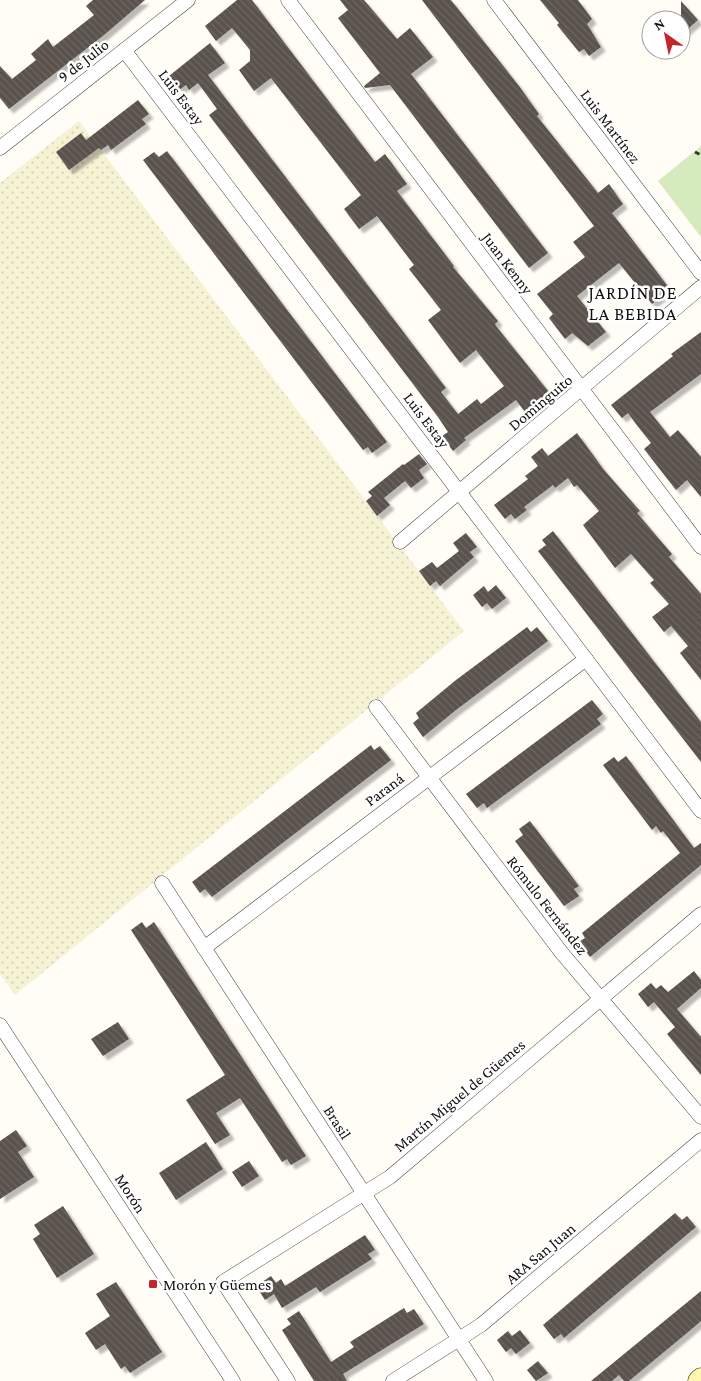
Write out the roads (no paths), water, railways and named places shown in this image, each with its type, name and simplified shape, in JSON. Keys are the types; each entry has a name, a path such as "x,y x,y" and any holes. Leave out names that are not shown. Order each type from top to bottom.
{"street":[{"name":"9 de Julio","path":"0,148 188,0"},
{"name":"Juan Kenny","path":"288,0 701,547"},
{"name":"Luis Martínez","path":"494,0 701,273"},
{"name":"Luis Estay","path":"124,50 701,811"},
{"name":"Dominguito","path":"400,542 701,287"},
{"name":"Paraná","path":"204,948 586,659"},
{"name":"Rómulo Fernández","path":"376,707 561,952 701,1117"},
{"name":"Brasil","path":"162,883 486,1381"},
{"name":"Martín Miguel de Güemes","path":"288,1381 223,1282 390,1177 701,914"},
{"name":"Morón","path":"0,1024 233,1381"},
{"name":"ARA San Juan","path":"393,1381 481,1325 701,1140"},
{"path":"698,1381 701,1378"}],"place":[{"name":"Morón y Güemes","path":"153,1284"}],"district":[{"name":"JARDÍN DE LA BEBIDA","path":"633,303"}]}
